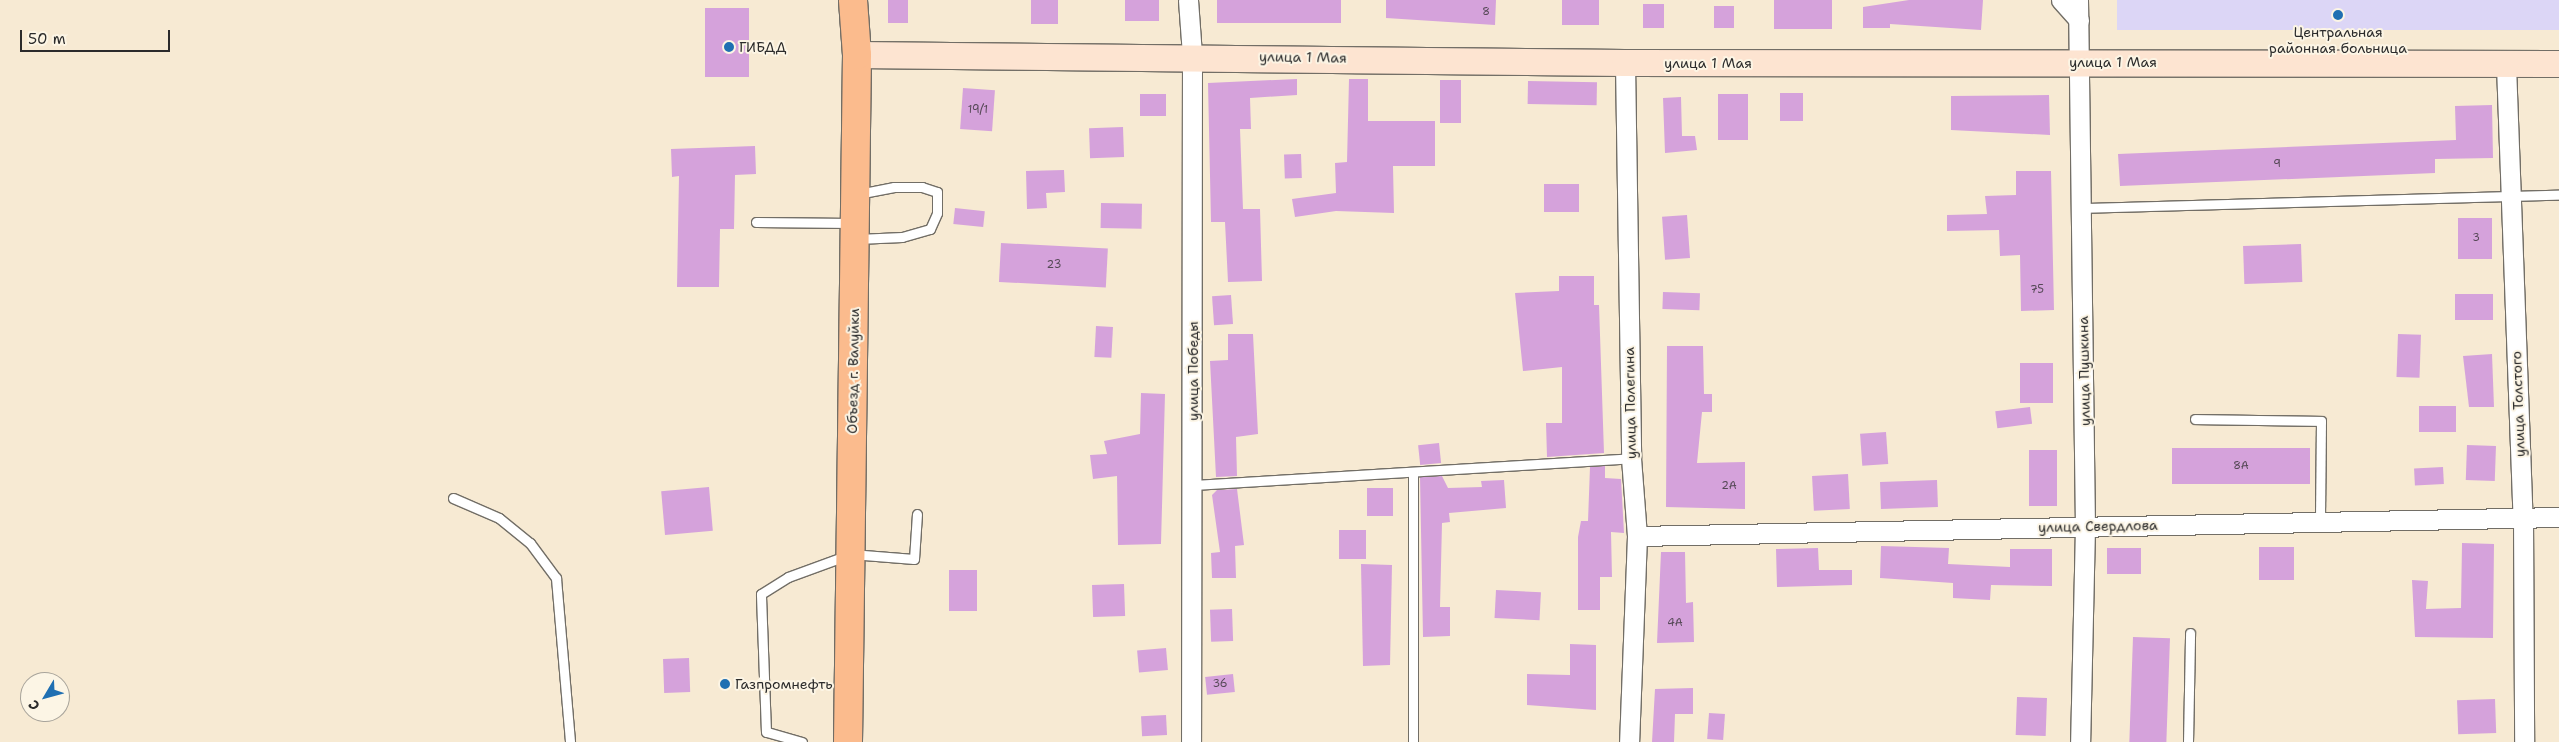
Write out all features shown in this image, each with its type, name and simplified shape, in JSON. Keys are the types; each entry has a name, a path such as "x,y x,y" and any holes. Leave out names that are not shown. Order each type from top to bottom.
{"main road":[{"name":"Объезд г. Валуйки","path":"848,742 857,55 853,0"},
{"name":"улица 1 Мая","path":"857,55 1192,55 1625,63 2559,64"}],"street":[{"name":"улица Победы","path":"1188,0 1192,55 1194,486 1191,742"},
{"path":"2061,0 2079,20"},
{"name":"улица Пушкина","path":"2078,0 2081,62 2085,527 2080,742"},
{"name":"улица Полегина","path":"1625,63 1631,458 1637,536 1629,742"},
{"name":"улица Толстого","path":"2506,65 2523,518 2524,742"},
{"name":"улица Свердлова","path":"1637,536 2559,517"}],"lane":[{"path":"756,222 902,237 930,229 937,212 937,192 922,187 894,187 855,195"},
{"path":"2082,208 2510,194 2559,195"},
{"path":"2195,419 2321,420 2320,522"},
{"path":"1194,486 1631,458"},
{"path":"1413,472 1413,742"},
{"path":"453,498 499,518 530,543 556,578 570,742"},
{"path":"802,742 766,732 761,594 788,577 851,554 914,559 917,514"},
{"path":"2188,742 2190,633"}],"shaded area":[{"name":"Центральная районная больница","path":"2117,0 2559,0 2559,30 2117,30"}],"building":[{"path":"888,0 908,0 908,23 888,23"},
{"path":"1031,0 1058,0 1058,24 1031,24"},
{"path":"1125,0 1159,0 1159,21 1125,21"},
{"path":"1217,0 1341,0 1341,23 1217,23"},
{"path":"1386,0 1496,0 1495,25 1386,18"},
{"path":"1562,0 1599,0 1599,25 1562,25"},
{"path":"1774,0 1832,0 1832,29 1774,29"},
{"path":"1909,0 1983,0 1981,30 1890,24 1890,28 1863,28 1863,7"},
{"path":"1643,4 1664,4 1664,28 1643,28"},
{"path":"1714,6 1734,6 1734,28 1714,28"},
{"path":"705,8 749,8 749,77 705,77"},
{"path":"1297,79 1297,95 1250,98 1251,129 1240,129 1243,209 1260,209 1262,281 1228,282 1225,222 1211,222 1208,83"},
{"path":"1349,79 1368,79 1368,121 1435,121 1435,166 1393,166 1394,213 1336,211 1295,217 1292,199 1336,193 1335,163 1347,162"},
{"path":"1440,80 1461,80 1461,123 1440,123"},
{"path":"1528,81 1597,82 1597,105 1528,104"},
{"path":"963,88 995,90 992,131 960,129"},
{"path":"1780,93 1803,93 1803,121 1780,121"},
{"path":"1140,94 1166,94 1166,116 1140,116"},
{"path":"1718,94 1748,94 1748,140 1718,140"},
{"path":"2049,95 2050,135 1951,130 1951,96"},
{"path":"1681,97 1682,136 1695,136 1697,150 1665,153 1663,98"},
{"path":"2492,105 2493,158 2435,159 2435,173 2120,186 2118,154 2456,140 2455,106"},
{"path":"1123,127 1124,157 1090,158 1089,128"},
{"path":"755,146 756,174 735,175 734,229 720,229 719,287 677,287 679,176 672,177 671,149"},
{"path":"1301,154 1302,178 1285,179 1284,155"},
{"path":"1064,170 1065,192 1046,193 1047,208 1027,209 1026,171"},
{"path":"2016,171 2051,171 2054,310 2021,311 2020,255 2000,256 1999,230 1947,231 1947,215 1987,214 1985,196 2016,195"},
{"path":"1544,184 1579,184 1579,212 1544,212"},
{"path":"1101,203 1142,204 1142,229 1101,228"},
{"path":"955,208 985,211 983,227 953,224"},
{"path":"1687,215 1690,258 1665,260 1662,217"},
{"path":"2458,218 2492,218 2492,259 2458,259"},
{"path":"1001,243 1108,249 1106,288 999,282"},
{"path":"2301,244 2302,282 2244,284 2243,246"},
{"path":"1559,276 1594,276 1594,305 1599,305 1604,453 1547,457 1546,423 1562,423 1562,367 1523,371 1515,293 1559,291"},
{"path":"1663,292 1700,293 1699,310 1662,309"},
{"path":"2455,294 2493,294 2493,320 2455,320"},
{"path":"1231,295 1233,324 1214,325 1212,296"},
{"path":"1096,326 1113,327 1111,358 1094,357"},
{"path":"1228,334 1253,334 1258,434 1236,437 1237,476 1216,477 1210,361 1228,360"},
{"path":"2398,334 2421,335 2419,378 2396,377"},
{"path":"1667,346 1703,346 1704,394 1712,394 1712,412 1702,412 1697,463 1745,462 1745,509 1666,507"},
{"path":"2492,354 2494,407 2469,407 2463,356"},
{"path":"2020,363 2053,363 2053,403 2020,403"},
{"path":"1141,393 1165,394 1161,544 1118,545 1117,476 1093,479 1090,455 1107,454 1104,441 1140,434"},
{"path":"2419,406 2456,406 2456,432 2419,432"},
{"path":"2030,407 2032,424 1997,428 1995,411"},
{"path":"1886,432 1888,464 1862,466 1860,434"},
{"path":"1439,443 1441,463 1420,465 1418,445"},
{"path":"2467,445 2496,446 2495,481 2466,480"},
{"path":"2172,448 2310,448 2310,484 2172,484"},
{"path":"2029,450 2057,450 2057,506 2029,506"},
{"path":"1605,466 1605,478 1621,479 1624,533 1611,532 1612,577 1600,577 1600,610 1578,610 1578,537 1581,521 1588,521 1590,467"},
{"path":"2443,467 2444,484 2415,485 2414,469"},
{"path":"1848,474 1850,509 1814,511 1812,476"},
{"path":"1442,476 1448,488 1482,487 1481,481 1504,480 1506,508 1449,513 1450,522 1442,523 1440,607 1450,607 1450,636 1423,637 1420,477"},
{"path":"1937,480 1938,507 1881,509 1880,482"},
{"path":"709,487 713,531 665,535 661,491"},
{"path":"1367,488 1393,488 1393,516 1367,516"},
{"path":"1237,489 1244,545 1235,546 1236,578 1212,578 1211,553 1220,552 1212,495 1217,490"},
{"path":"1339,530 1366,530 1366,559 1339,559"},
{"path":"2462,543 2494,544 2493,638 2415,637 2412,580 2428,581 2426,609 2461,608"},
{"path":"1881,546 1949,548 1948,564 2010,567 2010,549 2052,549 2052,586 1991,585 1990,600 1953,598 1953,583 1880,578"},
{"path":"2259,547 2294,547 2294,580 2259,580"},
{"path":"1818,548 1819,570 1852,570 1852,585 1777,587 1776,549"},
{"path":"2107,548 2141,548 2141,574 2107,574"},
{"path":"1661,552 1685,552 1686,603 1693,602 1694,642 1657,643"},
{"path":"1361,564 1392,565 1390,665 1363,666"},
{"path":"949,570 977,570 977,611 949,611"},
{"path":"1124,584 1125,616 1093,617 1092,585"},
{"path":"1496,590 1541,592 1539,620 1495,618"},
{"path":"1232,609 1233,641 1211,642 1210,610"},
{"path":"2133,637 2170,638 2166,742 2129,742"},
{"path":"1570,644 1596,645 1596,710 1527,705 1527,674 1570,675"},
{"path":"1166,648 1168,670 1139,672 1137,651"},
{"path":"689,658 690,692 664,693 663,659"},
{"path":"1233,674 1235,692 1207,695 1205,677"},
{"path":"1693,688 1693,714 1675,714 1674,742 1652,742 1655,689"},
{"path":"2017,697 2047,698 2046,736 2016,735"},
{"path":"2495,699 2496,733 2458,734 2457,700"},
{"path":"1709,713 1725,714 1723,740 1707,739"},
{"path":"1166,715 1167,735 1142,736 1141,716"}],"place":[{"name":"Центральная районная больница","path":"2338,15"},
{"name":"ГИБДД","path":"729,47"},
{"name":"Газпромнефть","path":"725,684"}]}
